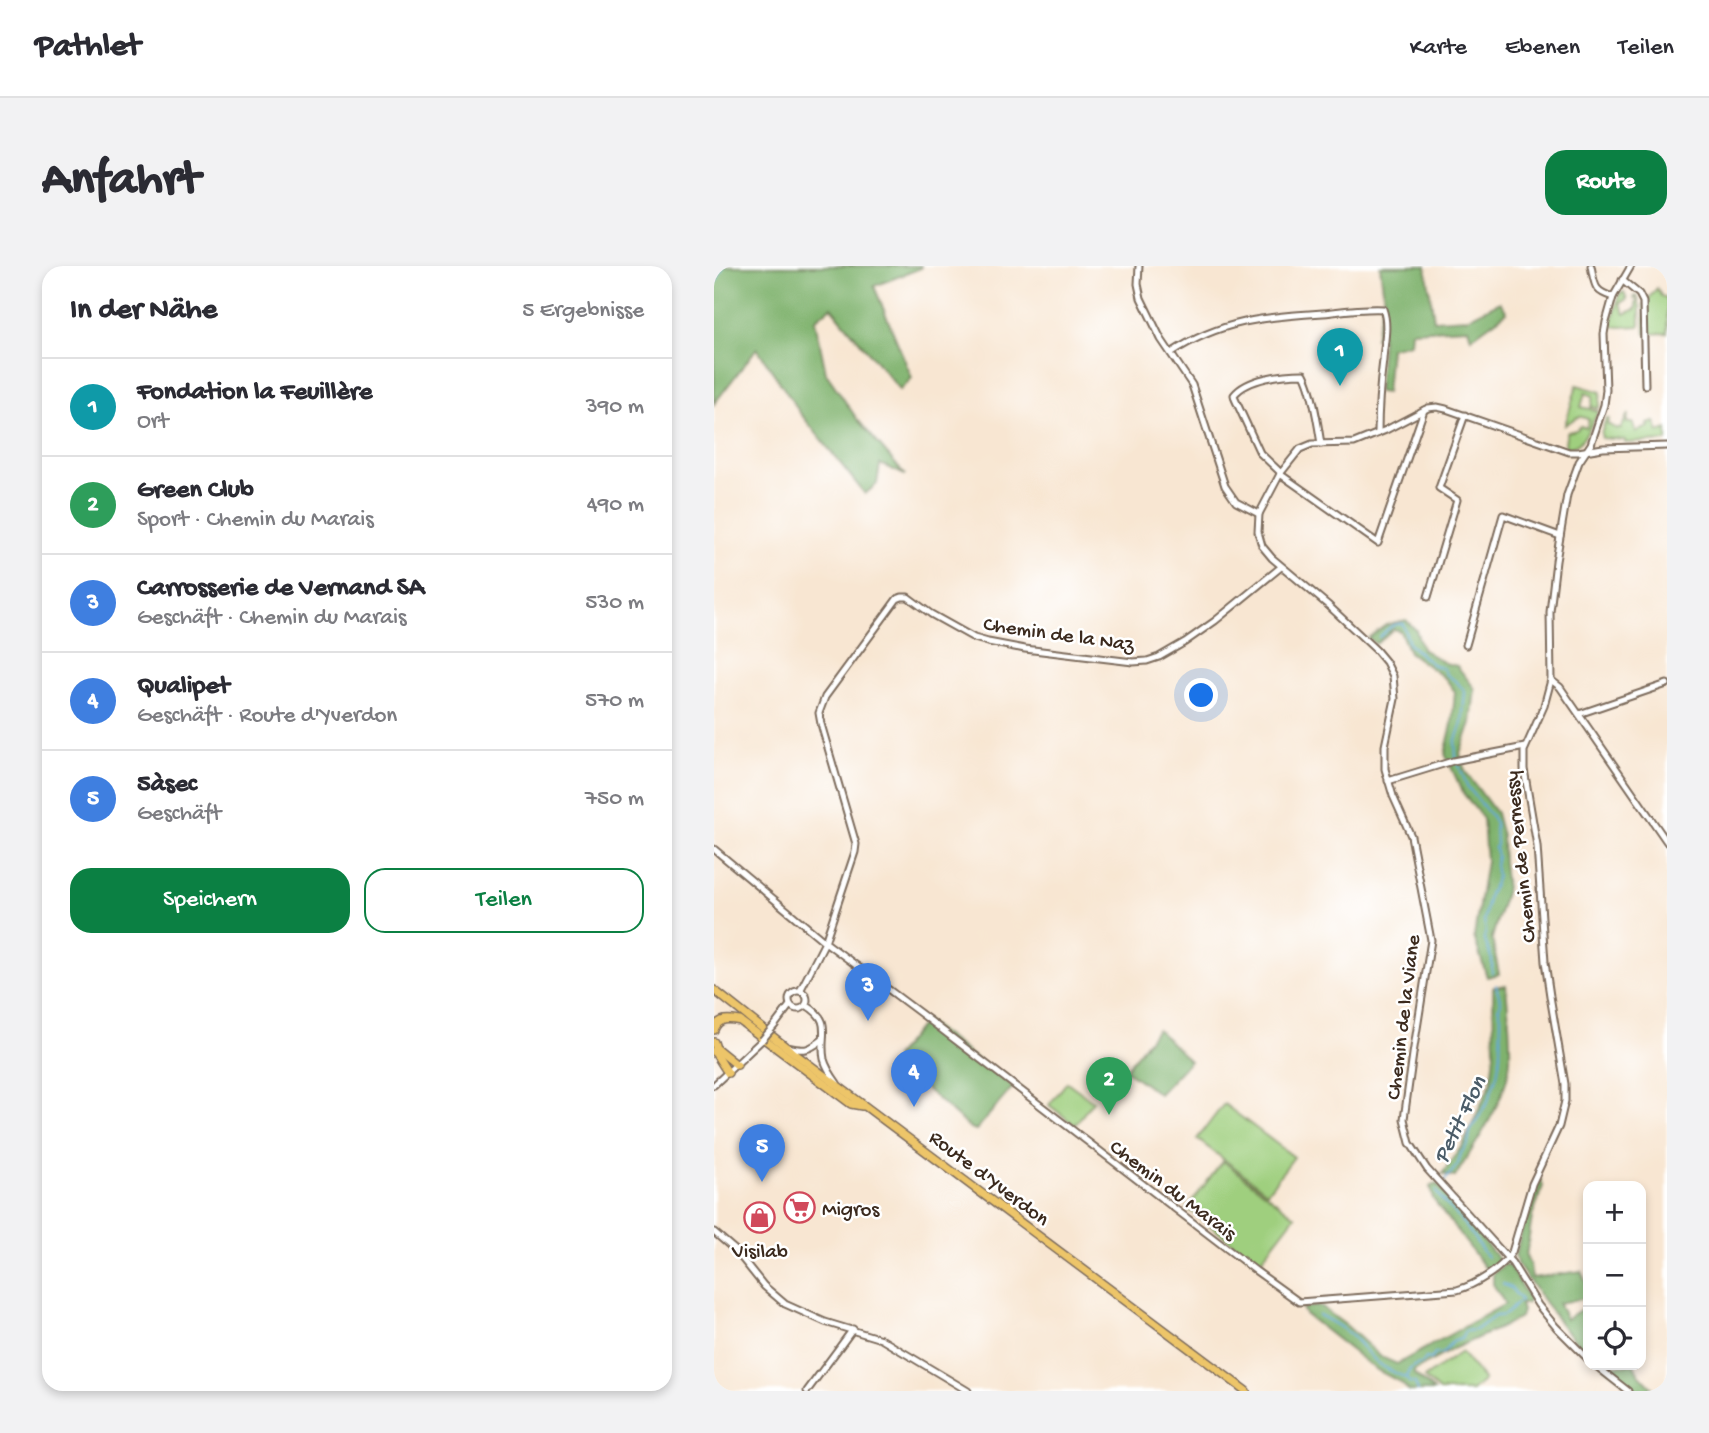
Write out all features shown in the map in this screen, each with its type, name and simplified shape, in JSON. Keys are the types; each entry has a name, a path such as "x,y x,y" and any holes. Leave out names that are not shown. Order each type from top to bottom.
{"main road":[{"name":"Route d'Yverdon","path":"714,990 1235,1387 1246,1391"},
{"path":"714,1030 722,1020 740,1021 850,1104 866,1107"},
{"path":"714,1042 716,1048 737,1065"},
{"path":"714,1051 728,1073"}],"street":[{"path":"1139,266 1140,298 1161,339 1192,385 1225,486 1236,502 1259,514 1281,473 1300,449 1321,444 1354,443 1424,410 1437,407 1563,450 1578,452 1667,446"},
{"path":"1591,266 1598,290 1613,297"},
{"name":"Chemin de Pernessy","path":"1507,1259 1512,1252 1532,1184 1559,1126 1566,1101 1545,962 1537,846 1524,769 1525,747 1544,706 1551,680 1550,612 1569,487 1600,418 1605,399 1604,334 1613,297 1631,266"},
{"path":"1622,279 1639,294 1643,302 1645,384"},
{"path":"1171,352 1214,331 1261,318 1380,309 1384,311 1385,322 1378,433"},
{"path":"1321,444 1307,377 1304,374 1258,379 1236,391 1235,399 1257,447 1266,459 1281,473 1378,543 1424,410"},
{"path":"1428,597 1457,500 1439,488 1465,415"},
{"name":"Chemin de la Viane","path":"1259,514 1258,532 1262,546 1281,567 1358,632 1381,656 1391,670 1394,682 1395,699 1385,746 1385,769 1411,836 1431,940 1404,1119 1407,1136 1414,1152 1427,1169 1517,1270 1538,1305 1583,1354"},
{"path":"1466,645 1503,515 1560,536"},
{"name":"Chemin de la Naz","path":"825,942 856,844 819,713 825,697 897,599 908,597 931,614 974,638 1025,649 1133,662 1146,661 1159,657 1215,621 1281,567"},
{"path":"1551,680 1560,687 1667,842"},
{"path":"1579,714 1667,684"},
{"path":"1388,781 1452,761 1525,747"},
{"name":"Chemin du Marais","path":"714,849 825,942 1299,1302 1457,1290 1477,1282 1507,1259"},
{"path":"714,1085 762,1041 775,1025 790,1005 792,994 800,991 825,942"},
{"path":"800,991 807,996 806,1005"},
{"path":"790,1005 798,1009 806,1005"},
{"path":"806,1005 824,1025 824,1059 838,1086"},
{"path":"786,1047 811,1049 822,1041"},
{"path":"714,1231 736,1251 764,1286 785,1304 825,1322 881,1339 968,1391"},
{"path":"807,1391 853,1329"},
{"path":"1601,1370 1628,1391"}],"green space":[{"path":"714,266 921,266 874,286 912,378 900,390 831,307 815,320 826,373 857,419 905,475 880,464 877,484 865,494 800,413 757,348 714,404"},
{"path":"1380,266 1426,266 1434,320 1468,318 1500,302 1507,312 1471,338 1468,328 1411,331 1410,343 1390,348 1386,393 1378,392 1382,337 1375,338 1384,298"},
{"path":"1657,288 1661,296 1667,298 1667,333 1645,334 1644,304"},
{"path":"1624,292 1627,299 1620,303 1625,314 1636,309 1638,301 1634,297 1637,296 1640,307 1639,326 1611,326 1620,293"},
{"path":"1577,385 1601,392 1599,408 1591,407 1593,396 1585,393 1581,407 1598,411 1581,441 1566,448 1567,432 1581,426 1586,428 1589,420 1579,417 1565,425"},
{"path":"1628,414 1627,423 1633,423 1636,432 1655,422 1659,432 1667,429 1667,441 1625,443 1625,440 1602,438 1606,418 1609,419 1607,424 1621,429"},
{"path":"1406,620 1416,630 1422,649 1445,663 1457,666 1475,689 1471,723 1460,753 1465,771 1496,813 1502,836 1506,889 1492,938 1499,974 1487,977 1474,937 1486,861 1483,819 1463,793 1445,754 1452,724 1455,692 1446,679 1409,652 1400,631 1393,629 1376,644 1368,638 1386,625"},
{"path":"1506,985 1510,1060 1503,1091 1489,1121 1455,1177 1442,1174 1464,1143 1491,1082 1494,1053 1493,987"},
{"path":"925,1020 1013,1087 976,1130 970,1128 896,1062 895,1057"},
{"path":"1157,1029 1190,1061 1159,1094 1125,1070"},
{"path":"1067,1082 1093,1101 1075,1125 1049,1105"},
{"path":"1224,1104 1294,1157 1267,1192 1197,1139"},
{"path":"1223,1161 1295,1216 1259,1263 1187,1208"},
{"path":"1541,1179 1543,1186 1532,1217 1526,1256 1532,1278 1581,1271 1583,1299 1558,1303 1566,1319 1583,1308 1583,1349 1565,1330 1517,1264 1515,1255 1537,1180"},
{"path":"1437,1184 1501,1262 1492,1269 1486,1269 1433,1199 1430,1186"},
{"path":"1505,1264 1510,1266 1529,1300 1526,1304 1520,1304 1520,1317 1414,1371 1414,1374 1434,1391 1409,1391 1400,1382 1375,1369 1305,1314 1302,1308 1320,1306 1381,1357 1397,1364 1505,1304 1493,1284 1493,1274"},
{"path":"1461,1352 1484,1380 1472,1391 1439,1391 1424,1378"},
{"path":"1609,1370 1637,1370 1655,1391 1636,1391"}],"waterway":[{"path":"714,286 724,266"},
{"name":"Petit Flon","path":"1379,637 1393,626 1403,624 1409,644 1432,664 1444,669 1465,692 1462,723 1455,742 1456,758"},
{"name":"Petit Flon","path":"1458,763 1467,786 1495,823 1497,876 1489,894 1484,920 1484,938 1492,960 1492,973"},
{"name":"Petit Flon","path":"1443,1183 1458,1164 1461,1153 1468,1144 1470,1132 1488,1101 1497,1075 1501,1002 1496,985"},
{"name":"Petit Flon","path":"1436,1191 1487,1257"},
{"name":"Petit Flon","path":"1418,1391 1415,1383 1406,1378 1411,1368 1422,1364 1426,1358 1431,1359 1436,1353 1442,1354 1451,1343 1461,1339 1465,1331 1476,1330 1495,1316 1504,1315 1521,1300 1511,1288 1503,1284"},
{"path":"1319,1315 1349,1334 1381,1365 1406,1378"}],"place":[{"name":"Fondation la Feuillère","path":"1340,386"},
{"name":"Carrosserie de Vernand SA","path":"868,1021"},
{"name":"Qualipet","path":"914,1107"},
{"name":"Green Club","path":"1109,1115"},
{"name":"5àsec","path":"762,1182"},
{"name":"Migros","path":"799,1208"},
{"name":"Visilab","path":"760,1218"}]}
